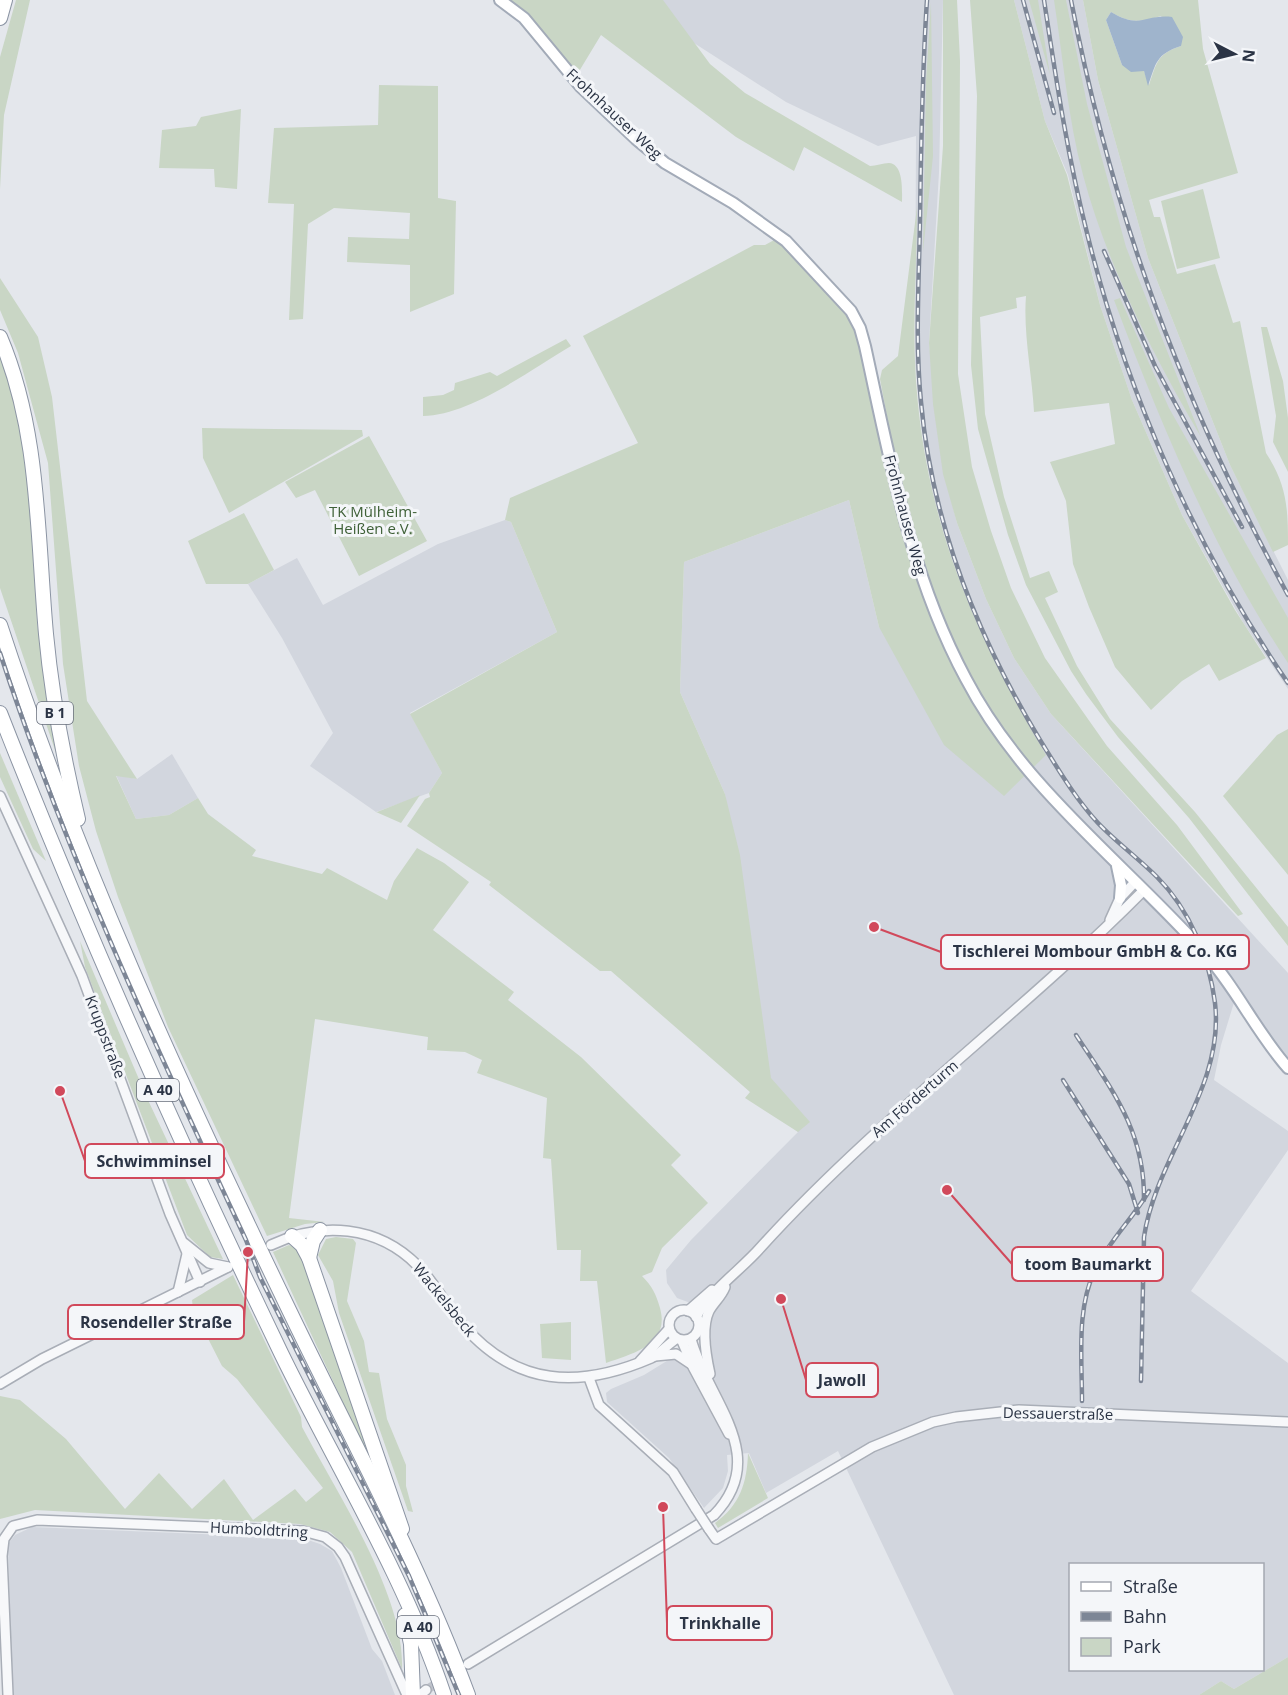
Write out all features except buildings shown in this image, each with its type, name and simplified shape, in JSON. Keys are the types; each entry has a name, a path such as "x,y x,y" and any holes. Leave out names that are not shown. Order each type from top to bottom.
{"highway":[{"path":"0,18 5,0"},
{"name":"B 1","path":"1,339 20,398 30,444 56,724 87,859"},
{"name":"A 40","path":"0,625 39,737 87,859 211,1144 407,1551 447,1638 468,1695"},
{"name":"A 40","path":"0,713 42,821 163,1101 283,1356 387,1561 428,1651 444,1695"},
{"path":"309,1258 313,1241 320,1230"},
{"path":"292,1236 302,1245 309,1258 399,1515 407,1551"},
{"path":"387,1561 407,1623 420,1694"}],"main road":[{"name":"Frohnhauser Weg","path":"500,0 519,14 581,87 636,139 666,163 774,230 851,311 860,328 865,346 912,548 926,593 951,650 1003,742 1031,776 1216,966 1288,1068"},
{"path":"1117,866 1121,885 1120,898"}],"street":[{"name":"Kruppstraße","path":"0,796 82,976 182,1242 200,1282"},
{"name":"Am Förderturm","path":"1109,923 1120,898 1135,882"},
{"name":"Am Förderturm","path":"588,1378 609,1374 655,1356 698,1329 696,1317 727,1282 883,1126 990,1033 1143,891"},
{"name":"Wackelsbeck","path":"271,1245 292,1236 320,1230 361,1233 391,1244 419,1267 477,1340 515,1366 541,1375 588,1378"},
{"path":"0,1384 42,1359 228,1267 209,1263 182,1242"},
{"path":"178,1292 187,1254"},
{"path":"468,1664 714,1515 727,1502 738,1476 739,1461 735,1444 711,1383 706,1359 705,1323 711,1308 721,1298 727,1282"},
{"name":"Am Förderturm","path":"640,1361 669,1329 673,1315 688,1311 712,1290 727,1282"},
{"path":"688,1311 696,1317"},
{"path":"669,1329 683,1339 711,1383"},
{"path":"683,1339 693,1367 717,1416 735,1444"},
{"path":"655,1356 676,1354 693,1367"},
{"name":"Dessauerstraße","path":"588,1378 599,1405 673,1472 716,1539 872,1446 933,1422 956,1417 1019,1410 1288,1422"},
{"name":"Humboldtring","path":"0,1527 37,1520 120,1522 303,1531 325,1537 338,1547 351,1567 407,1695"},
{"path":"8,1695 2,1556 4,1539 13,1526"},
{"path":"0,1606 4,1617"}],"shaded area":[{"path":"627,0 943,0 939,172 929,343 943,468 957,523 986,599 1014,658 1051,714 1288,973 1288,1061 1241,992 1236,996 1221,1045 1214,1080 1288,1131 1288,1150 1191,1291 1288,1363 1288,1657 1234,1689 1221,1681 1199,1695 954,1695 838,1451 766,1493 749,1453 727,1455 728,1471 723,1488 704,1508 669,1458 607,1402 606,1393 611,1389 644,1375 670,1359 684,1362 688,1370 712,1360 710,1323 715,1312 677,1298 667,1283 666,1270 691,1240 798,1132 750,1093 725,794 680,692 684,562 849,500 879,627 1045,755 1012,698 967,604 934,499 924,447 915,362 916,136 878,146 786,102"},
{"path":"1014,0 1083,0 1098,80 1148,258 1230,465 1288,580 1288,689 1244,624 1182,515 1132,400 1100,305 1068,175 1045,121"},
{"path":"505,520 511,522 557,632 410,713 442,773 429,793 376,812 310,766 333,733 282,638 248,584 297,558 323,605 438,544"},
{"path":"172,754 198,798 169,815 136,819 116,775 137,779"},
{"path":"32,1527 302,1538 320,1544 332,1551 341,1568 372,1649 382,1661 395,1695 12,1695 8,1544 15,1535"}],"green space":[{"path":"16,0 30,0 4,115 0,189 0,57"},
{"path":"511,0 663,0 710,64 745,93 870,166 887,163 894,165 900,173 902,202 804,147 794,171 736,137 601,35 578,73"},
{"path":"943,0 957,0 960,61 958,374 972,467 991,531 1011,588 1045,658 1107,746 1177,825 1243,914 1238,916 1051,714 1014,658 986,599 957,523 943,474 933,404 929,343 943,146"},
{"path":"970,0 1014,0 1045,121 1067,175 1100,305 1132,400 1182,515 1235,610 1266,658 1219,681 1209,664 1182,681 1151,710 1115,667 1073,564 1066,501 1050,462 1115,444 1109,403 1034,412 1025,310 1026,296 1016,298 1017,308 980,317 985,414 1004,497 1030,578 1049,571 1058,592 1045,598 1077,666 1110,719 1195,812 1288,927 1288,946 1189,818 1118,737 1086,694 1071,671 1026,585 1008,535 978,429 971,365 977,96"},
{"path":"1029,0 1038,0 1050,75"},
{"path":"1054,0 1066,0 1087,104 1126,247 1201,437 1133,310 1093,209 1073,132"},
{"path":"1083,0 1198,0 1203,49 1238,173 1149,200 1154,217 1160,217 1177,274 1215,264 1233,323 1240,321 1266,453 1282,486 1287,508 1288,545 1273,552 1230,465 1148,258 1098,80","holes":["1111,12 1135,21 1161,16 1181,46 1162,56 1149,85 1144,71 1122,65 1106,20"]},
{"path":"931,2 933,156 923,252 926,82"},
{"path":"379,85 438,86 438,198 456,201 454,294 410,312 410,265 347,262 348,237 409,239 410,213 334,208 308,224 303,319 289,320 294,204 268,203 274,128 378,125"},
{"path":"241,109 237,189 215,187 214,169 159,168 162,130 196,126 201,117"},
{"path":"1203,189 1220,258 1177,269 1161,201"},
{"path":"917,207 915,362 919,416 927,468 939,518 973,614 995,662 1046,755 1004,796 944,745 879,627 849,500 684,562 680,692 725,794 740,855 771,1078 810,1122 798,1132 745,1098 750,1092 611,971 600,971 489,885 491,882 407,826 425,799 430,797 429,793 442,773 410,714 557,632 511,522 505,520 510,498 638,443 583,336 754,245 765,245 776,239 845,313 858,333 890,433 880,379 882,370 898,356"},
{"path":"0,278 38,337 52,397 87,701 137,779 116,776 136,819 169,815 198,798 208,814 256,850 252,856 322,874 327,868 387,900 394,881 417,848 444,863 469,882 433,930 514,992 508,1000 581,1057 681,1155 671,1165 708,1203 662,1248 652,1272 642,1276 655,1294 662,1320 655,1339 648,1345 606,1363 597,1281 580,1281 581,1250 557,1250 551,1159 543,1158 547,1098 477,1073 482,1060 465,1052 427,1050 428,1037 315,1019 289,1218 325,1222 305,1224 267,1236 168,1027 118,897 96,831 79,766 63,664 48,463 18,353 0,310"},
{"path":"1120,298 1169,408 1288,618 1288,663 1236,577 1191,487 1170,441 1114,300"},
{"path":"1261,327 1267,327 1283,381 1288,418 1288,472 1273,442 1276,416"},
{"path":"566,339 571,346 500,390 461,408 423,416 423,397 443,395 454,390 455,383 490,372 497,376"},
{"path":"0,356 21,423 32,503 37,623 59,762 0,588"},
{"path":"202,428 362,430 363,436 229,513 203,458"},
{"name":"TK Mülheim- Heißen e.V.","path":"369,436 427,541 359,576 315,490 296,498 285,482"},
{"path":"244,513 274,570 248,584 206,584 188,541"},
{"path":"1288,729 1288,875 1223,796 1277,735"},
{"path":"0,753 46,861 33,849 0,777"},
{"path":"420,795 401,823 376,812 377,812"},
{"path":"80,941 147,1098 223,1259 210,1257 187,1235 85,967"},
{"path":"336,1237 353,1239 356,1243 347,1301 364,1341 369,1372 379,1373 387,1419 406,1465 406,1486 413,1512 408,1511 339,1313 333,1281 318,1255 326,1239"},
{"path":"289,1245 301,1250 379,1480 273,1252"},
{"path":"233,1275 301,1417 302,1427 350,1513 381,1577 393,1609 400,1640 402,1669 352,1552 330,1532 300,1524 35,1510 0,1519 0,1396 20,1400 66,1439 125,1509 159,1473 192,1509 224,1479 253,1520 295,1489 306,1502 323,1488 237,1379 222,1366 193,1309 192,1300"},
{"path":"571,1322 571,1360 542,1358 540,1324"},
{"path":"748,1453 768,1498 718,1528 715,1523 731,1509 744,1484"},
{"path":"1288,1657 1288,1695 1199,1695 1221,1681 1234,1689"}],"water":[{"path":"1111,12 1136,21 1172,17 1183,37 1181,46 1166,52 1158,60 1148,86 1144,71 1131,72 1122,65 1106,20"}],"tunnel":[{"path":"233,1265 263,1249"},
{"path":"426,1690 461,1669"}],"railway":[{"path":"927,0 922,110 918,357 927,447 935,492 947,535 978,620 1017,701 1053,762 1082,804 1105,830 1157,877 1179,904 1203,952 1215,1003 1215,1034 1210,1064 1188,1122 1162,1178 1151,1207 1144,1237 1141,1381"},
{"path":"1023,0 1054,113"},
{"path":"1044,0 1074,178 1104,296 1123,354 1168,469 1195,524 1223,579 1288,683"},
{"path":"1071,0 1108,158 1130,233 1156,306 1215,450 1288,595"},
{"path":"1104,251 1155,366 1242,527"},
{"path":"0,653 83,877 146,1023 246,1240 260,1277 409,1576 459,1695"},
{"path":"1076,1035 1124,1112 1139,1153 1144,1200"},
{"path":"1063,1080 1129,1184 1138,1213"},
{"path":"1082,1401 1083,1316 1090,1283 1108,1248 1149,1191"}],"place":[{"name":"Tischlerei Mombour GmbH & Co. KG","path":"874,927"},
{"name":"Schwimminsel","path":"60,1091"},
{"name":"toom Baumarkt","path":"947,1190"},
{"name":"Rosendeller Straße","path":"248,1252"},
{"name":"Jawoll","path":"781,1299"},
{"name":"Trinkhalle","path":"663,1507"}]}
